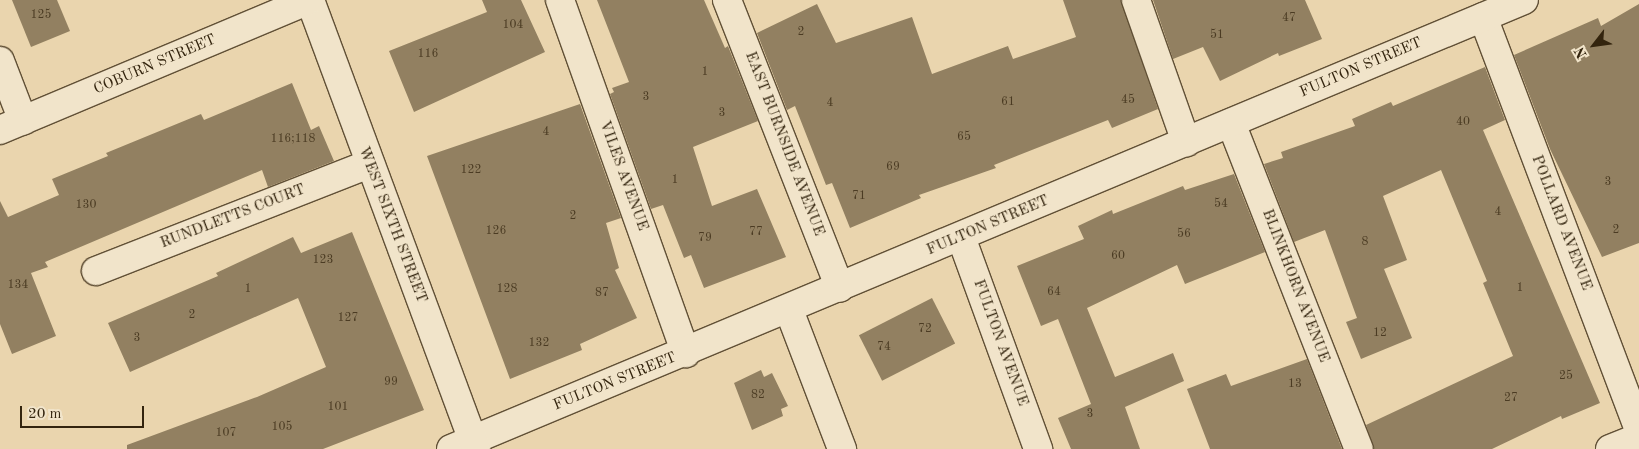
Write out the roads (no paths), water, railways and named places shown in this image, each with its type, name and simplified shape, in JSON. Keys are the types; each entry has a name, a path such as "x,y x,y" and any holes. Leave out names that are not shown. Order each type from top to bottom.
{"street":[{"name":"COBURN STREET","path":"12,125 310,0"},
{"name":"WEST SIXTH STREET","path":"310,0 467,446"},
{"name":"VILES AVENUE","path":"560,0 686,353"},
{"name":"EAST BURNSIDE AVENUE","path":"728,0 840,288"},
{"path":"1136,0 1186,142"},
{"name":"FULTON STREET","path":"467,446 1524,0"},
{"name":"POLLARD AVENUE","path":"1484,17 1639,429"},
{"path":"0,61 12,125"},
{"name":"BLINKHORN AVENUE","path":"1231,123 1358,449"},
{"name":"RUNDLETTS COURT","path":"96,271 369,164"},
{"name":"FULTON AVENUE","path":"961,237 1038,449"},
{"path":"789,310 842,449"},
{"path":"1610,449 1639,437"}]}
